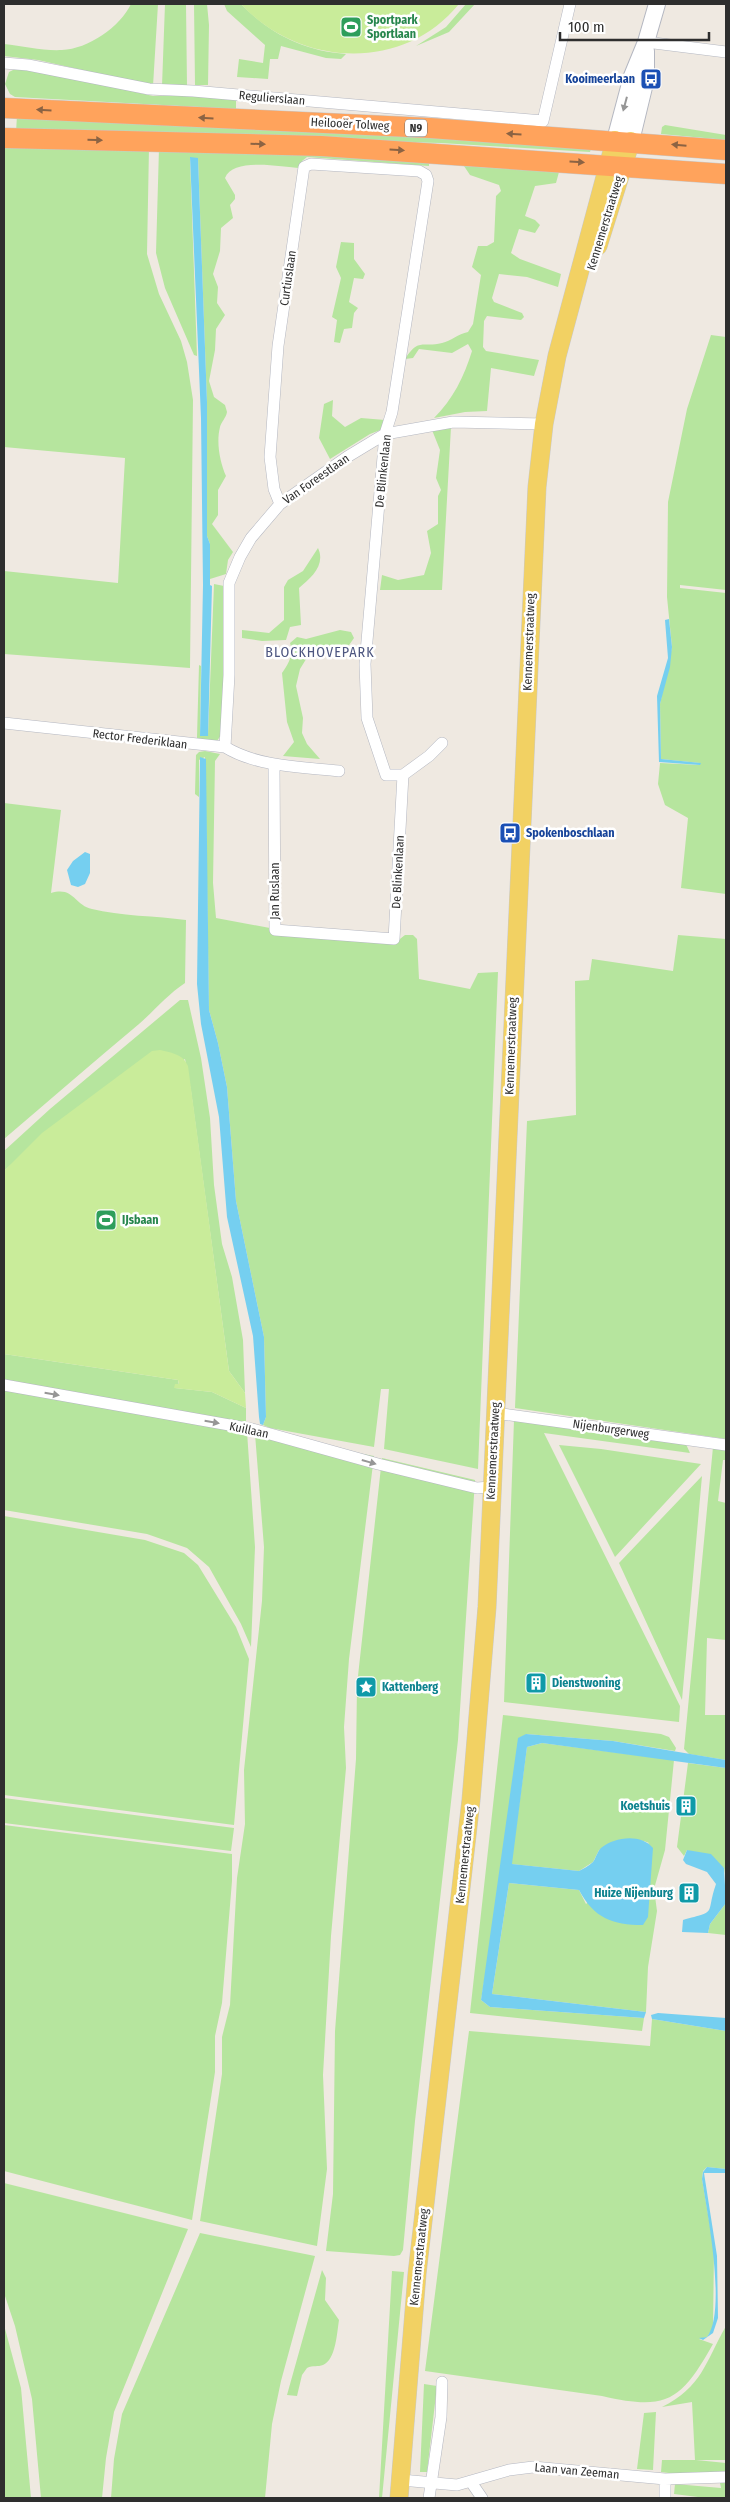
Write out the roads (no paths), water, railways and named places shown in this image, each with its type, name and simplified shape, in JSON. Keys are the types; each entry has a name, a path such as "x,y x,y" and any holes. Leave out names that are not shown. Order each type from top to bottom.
{"highway":[{"name":"Heilooër Tolweg","path":"4,108 374,125 623,141 726,150"},
{"name":"Heilooër Tolweg","path":"4,138 330,146 726,174"}],"main road":[{"name":"Kennemerstraatweg","path":"399,2498 417,2274 471,1800 487,1607 484,1488 495,1413 537,484 544,424 556,356 623,141 646,78 646,42 657,4"}],"street":[{"name":"Regulierslaan","path":"4,63 28,65 149,89 193,91 543,121 570,4"},
{"path":"646,42 726,52"},
{"name":"Curtiuslaan","path":"280,504 274,489 271,448 278,346 304,167 312,164 419,171"},
{"name":"De Blinkenlaan","path":"394,939 403,775 386,775 367,718 365,664 385,434 392,412 428,181 426,175 419,171"},
{"name":"Van Foreestlaan","path":"225,747 229,675 229,583 240,557 251,538 280,504 347,457 385,434 453,422 544,424"},
{"name":"Rector Frederiklaan","path":"4,723 225,747 236,754 274,764"},
{"path":"403,775 429,756 442,743"},
{"path":"274,764 339,771"},
{"name":"Jan Ruslaan","path":"274,764 275,930 394,939"},
{"name":"Kuillaan","path":"4,1385 252,1429 378,1464 484,1488"},
{"name":"Nijenburgerweg","path":"495,1413 726,1445"},
{"path":"428,2498 441,2417 442,2382"},
{"name":"Laan van Zeeman","path":"401,2480 457,2485 509,2470 532,2467 665,2478 726,2477"},
{"path":"665,2478 665,2498"},
{"path":"471,2482 482,2498"}],"water":[{"path":"190,157 198,158 207,402 207,536 210,544 210,585 212,586 208,736 200,736 203,585 201,418"},
{"path":"669,619 672,647 670,667 660,704 661,759 701,763 700,765 659,762 657,696 668,658 665,620"},
{"path":"200,757 206,759 209,1010 227,1087 236,1201 264,1337 266,1417 263,1425 260,1424 259,1417 253,1336 227,1217 219,1117 201,1024 197,984"},
{"path":"85,852 90,854 90,873 85,884 78,887 71,885 67,870 73,861"},
{"path":"526,1734 613,1741 726,1760 726,1768 542,1743 527,1747 512,1864 579,1871 593,1862 601,1848 606,1844 627,1838 642,1840 653,1848 648,1917 643,1925 613,1921 605,1918 591,1907 579,1890 509,1883 492,1994 646,2012 644,2018 490,2007 481,2000 518,1738"},
{"path":"687,1850 711,1854 724,1868 726,1903 710,1924 708,1933 682,1932 683,1920 702,1915 709,1910 716,1884 707,1872 686,1864 683,1860"},
{"path":"658,2013 726,2018 726,2031 652,2019 651,2015"},
{"path":"707,2167 726,2169 726,2173 704,2173 717,2256 718,2318 713,2333 703,2340 699,2338 707,2337 713,2324 716,2284 702,2179 703,2172"}],"place":[{"name":"Sportpark Sportlaan","path":"351,27"},
{"name":"Kooimeerlaan","path":"651,79"},
{"name":"Spokenboschlaan","path":"510,833"},
{"name":"IJsbaan","path":"106,1220"},
{"name":"Dienstwoning","path":"536,1683"},
{"name":"Kattenberg","path":"366,1687"},
{"name":"Koetshuis","path":"686,1806"},
{"name":"Huize Nijenburg","path":"689,1893"}],"district":[{"name":"BLOCKHOVEPARK","path":"320,652"}]}
